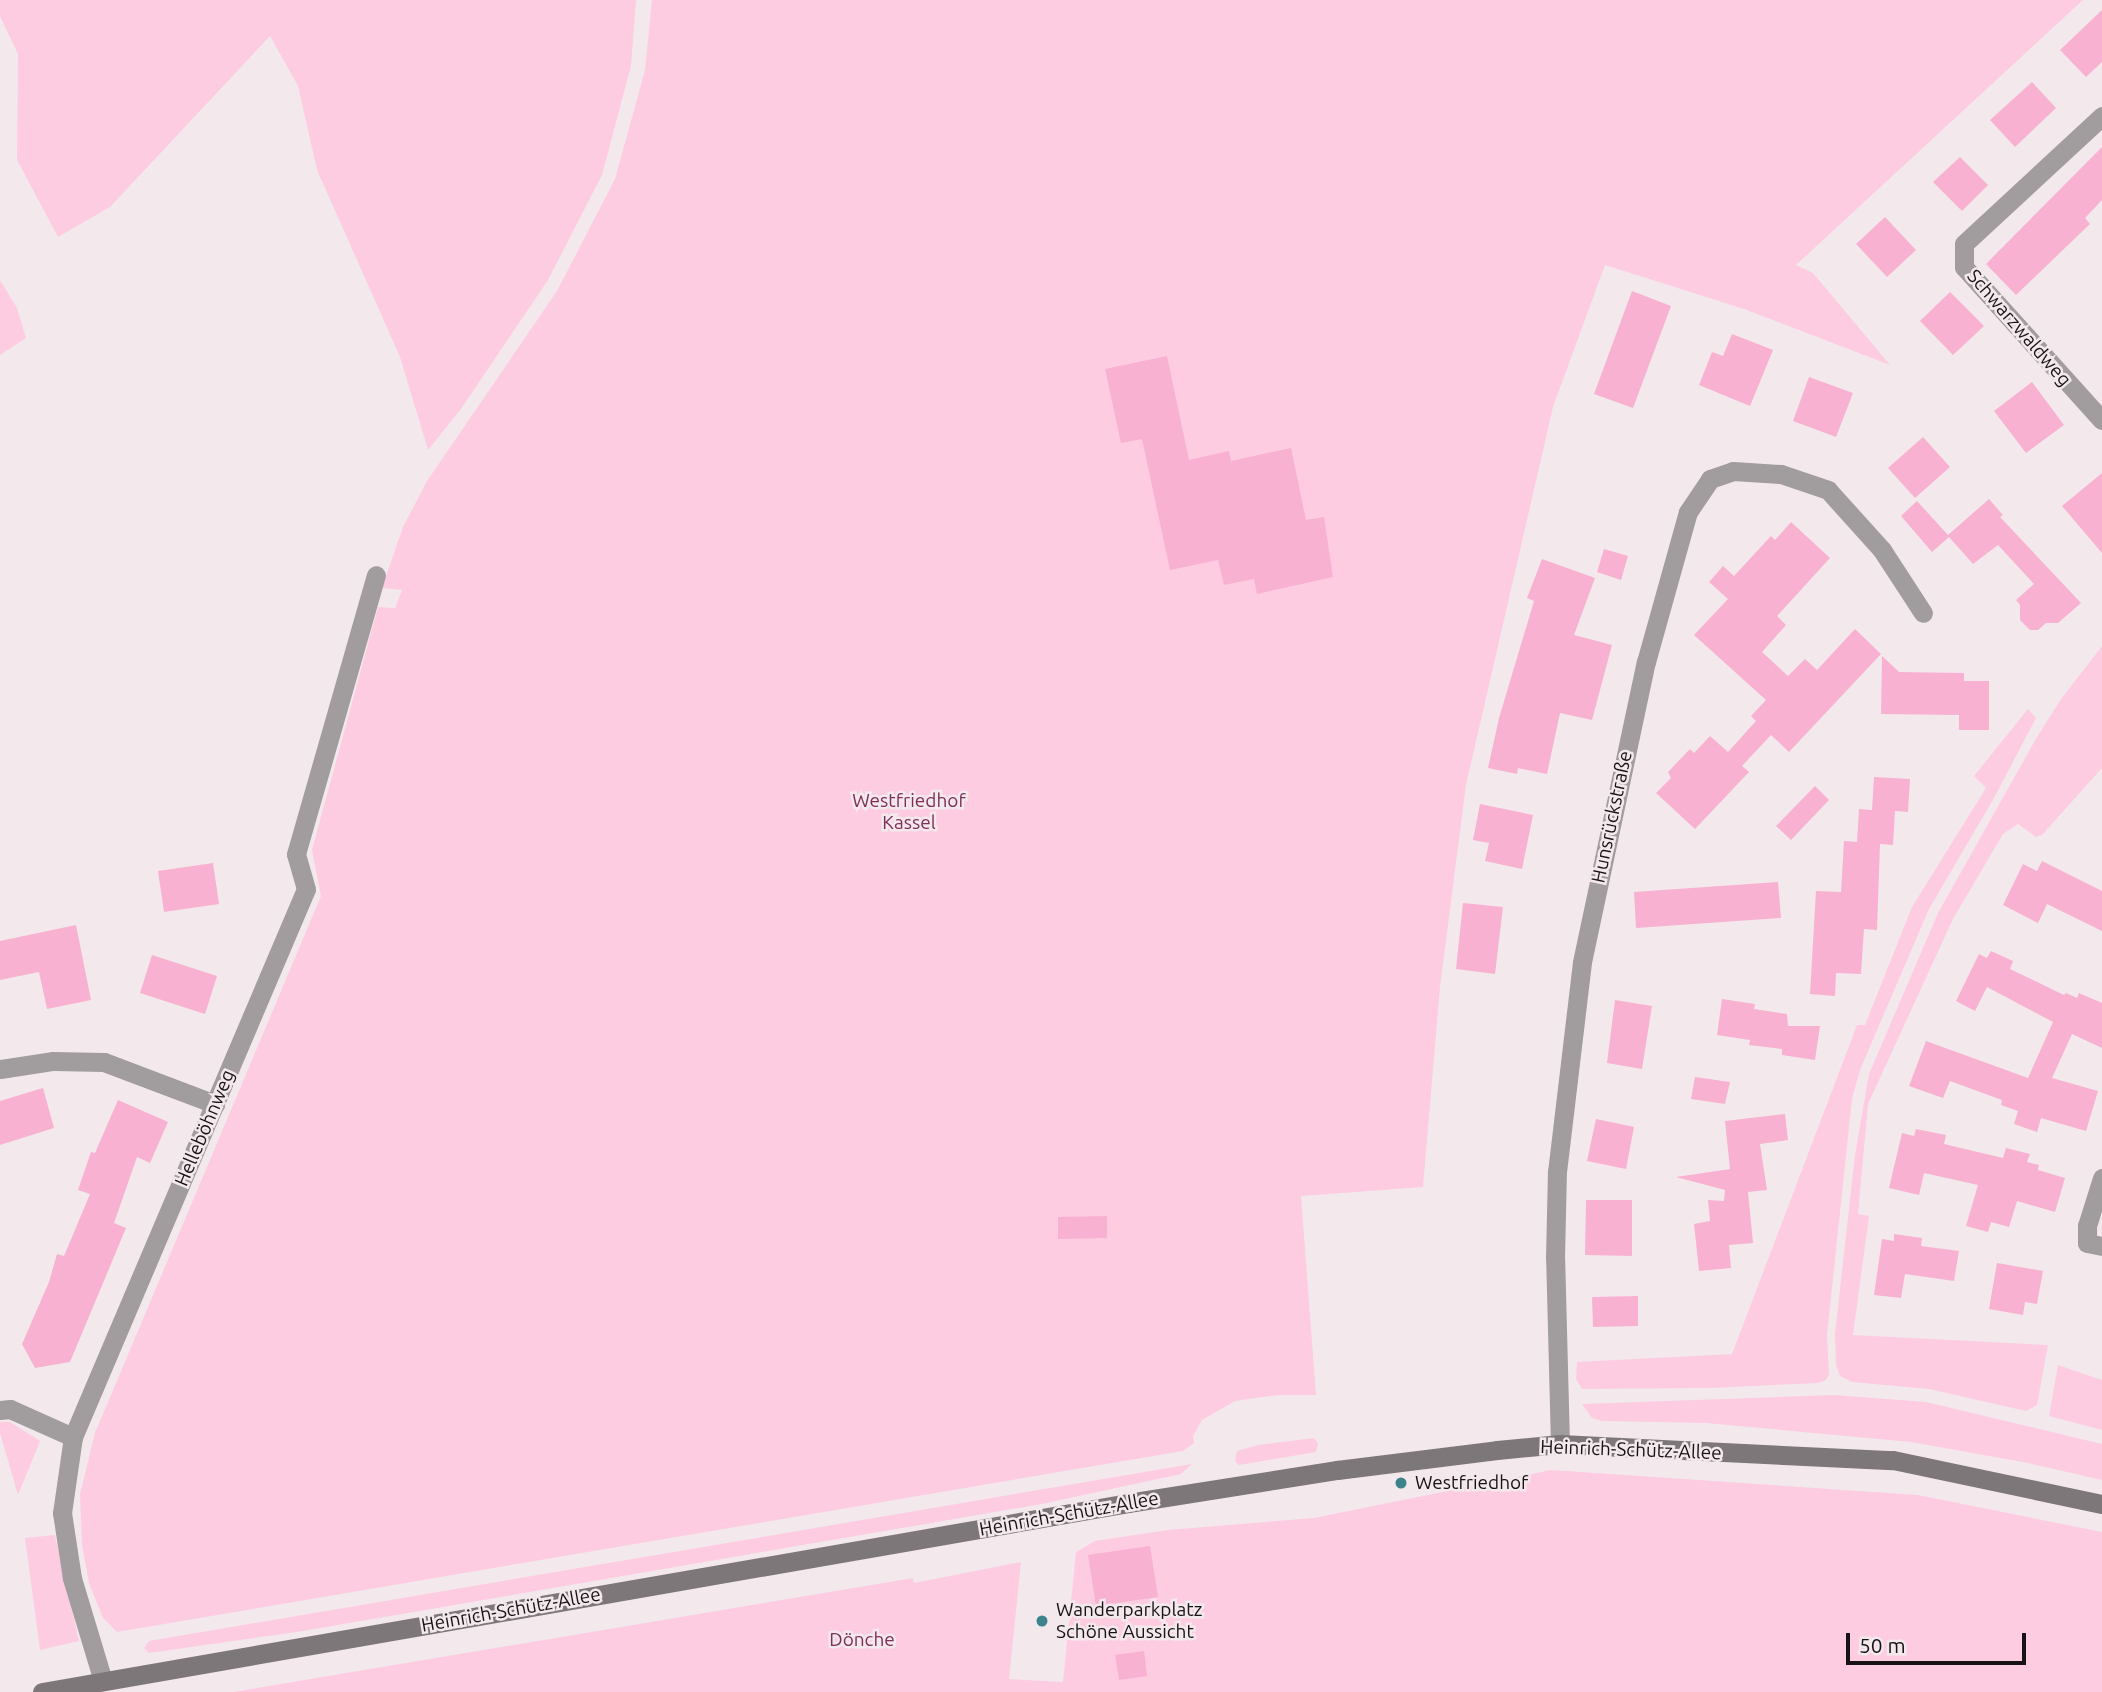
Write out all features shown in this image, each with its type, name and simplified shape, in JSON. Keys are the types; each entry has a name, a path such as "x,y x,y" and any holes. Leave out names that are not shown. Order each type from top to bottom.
{"main road":[{"name":"Heinrich-Schütz-Allee","path":"42,1692 1208,1489 1363,1466 1560,1444 1894,1460 2102,1504"}],"street":[{"name":"Schwarzwaldweg","path":"2102,116 1964,244 1964,267 2102,421"},
{"name":"Hunsrückstraße","path":"1560,1444 1555,1258 1557,1172 1581,975 1646,662 1688,512 1710,479 1733,471 1782,474 1828,490 1882,550 1923,612"},
{"name":"Helleböhnweg","path":"103,1681 72,1578 62,1513 74,1437 306,889 296,854 376,575"},
{"path":"0,1069 53,1061 104,1062 215,1104"},
{"path":"2102,1178 2087,1235 2087,1243 2102,1247"},
{"path":"0,1410 10,1409 74,1437"}],"green space":[{"path":"0,0 636,0 631,66 602,175 548,280 461,409 428,450 400,357 317,170 298,86 270,36 110,207 58,237 17,160 18,54 0,16"},
{"name":"Westfriedhof Kassel","path":"652,0 2083,0 1796,265 1813,273 1890,365 1744,309 1605,265 1553,407 1466,785 1440,987 1423,1187 1301,1196 1316,1395 1278,1395 1235,1401 1202,1420 1193,1436 1194,1443 1183,1451 117,1632 103,1618 89,1583 82,1545 80,1494 95,1433 321,896 312,850 378,607 395,608 402,590 382,588 403,527 427,481 557,291 615,179 645,70"},
{"path":"0,280 17,308 26,338 0,355"},
{"path":"2102,646 2102,768 2042,835 2036,837 2018,824 2003,834 1953,919 1868,1104 1858,1214 1869,1216 1853,1335 2048,1345 2037,1405 2026,1411 1929,1389 1852,1382 1840,1376 1836,1365 1835,1334 1855,1155 1869,1074 1938,913 2037,737 2061,699"},
{"path":"2028,709 2036,718 1994,798 1929,909 1860,1070 1852,1099 1827,1335 1829,1374 1826,1380 1818,1383 1710,1388 1582,1389 1576,1379 1577,1362 1732,1354 1857,1025 1865,1025 1912,907 1986,788 1974,776"},
{"path":"2058,1365 2102,1380 2102,1430 2049,1416"},
{"path":"1834,1395 1926,1402 2102,1444 2102,1480 2028,1463 1911,1442 1706,1423 1602,1421 1592,1418 1582,1404"},
{"path":"0,1422 10,1422 40,1441 18,1495 0,1433"},
{"path":"1314,1438 1318,1444 1316,1452 1239,1465 1235,1461 1237,1451 1258,1445"},
{"path":"1192,1464 1181,1474 1042,1504 297,1632 149,1653 144,1648 149,1641"},
{"name":"Dönche","path":"1551,1470 1918,1495 2102,1532 2102,1692 233,1692 913,1578 914,1583 1021,1562 1009,1679 1063,1682 1076,1552 1095,1541 1168,1530 1314,1518"},
{"path":"55,1535 79,1641 40,1650 25,1538"}],"building":[{"path":"2102,10 2102,62 2086,77 2060,50"},
{"path":"2032,82 2056,108 2015,147 1990,120"},
{"path":"2102,147 2102,200 2085,218 2090,224 2016,295 1986,264"},
{"path":"1960,157 1988,185 1962,211 1933,182"},
{"path":"1885,217 1916,250 1887,277 1856,244"},
{"path":"1632,291 1671,306 1633,408 1594,394"},
{"path":"1950,292 1984,326 1953,355 1920,321"},
{"path":"1732,334 1773,350 1750,406 1699,385 1712,352 1723,356"},
{"path":"1167,356 1189,460 1229,451 1231,461 1291,448 1306,520 1324,517 1333,577 1257,594 1254,579 1224,585 1218,560 1170,570 1142,439 1121,443 1105,369"},
{"path":"1809,377 1853,393 1836,437 1793,421"},
{"path":"2032,382 2064,425 2026,453 1994,411"},
{"path":"1923,437 1950,467 1915,498 1888,468"},
{"path":"2102,473 2102,553 2062,506"},
{"path":"1989,499 2003,515 2000,517 2081,603 2058,623 2046,623 2038,630 2030,630 2020,620 2020,605 2016,600 2034,584 1998,545 1973,564 1949,537 1932,552 1901,516 1917,501 1948,535"},
{"path":"1791,522 1830,558 1777,616 1786,625 1762,652 1788,676 1805,659 1817,670 1855,629 1881,654 1789,752 1771,735 1742,766 1749,772 1695,829 1656,793 1671,778 1668,772 1690,749 1694,753 1710,736 1728,752 1756,721 1751,716 1766,700 1694,635 1728,599 1709,582 1723,566 1734,576 1771,536 1775,540"},
{"path":"1604,549 1628,556 1621,580 1597,572"},
{"path":"1542,559 1595,578 1574,635 1612,645 1592,720 1560,713 1547,774 1518,768 1517,774 1488,768 1499,718 1534,601 1527,598"},
{"path":"1882,656 1899,672 1964,673 1964,681 1989,681 1989,730 1959,730 1959,715 1881,714"},
{"path":"1874,777 1910,779 1908,812 1895,811 1893,845 1880,844 1877,930 1864,929 1861,974 1836,973 1835,996 1810,994 1816,891 1841,892 1844,841 1857,842 1859,809 1872,810"},
{"path":"1815,786 1829,800 1791,840 1776,826"},
{"path":"1480,804 1533,815 1522,869 1485,861 1489,843 1473,840"},
{"path":"2042,861 2102,891 2102,931 2047,904 2038,923 2003,905 2023,864 2037,871"},
{"path":"213,863 219,904 164,912 158,871"},
{"path":"1778,882 1781,918 1636,928 1634,892"},
{"path":"1463,903 1503,907 1495,974 1456,969"},
{"path":"76,925 91,1000 47,1009 39,972 0,980 0,941"},
{"path":"1991,951 2013,961 2010,969 2064,995 2066,993 2077,998 2079,993 2102,1003 2102,1048 2072,1034 2052,1078 2098,1091 2086,1131 2041,1118 2037,1132 2014,1124 2018,1111 2001,1105 2002,1100 1950,1081 1943,1098 1909,1086 1926,1041 2028,1078 2053,1022 1987,987 1975,1011 1956,1001 1979,954 1987,958"},
{"path":"152,955 217,976 205,1014 140,993"},
{"path":"1722,999 1755,1004 1754,1009 1787,1014 1788,1026 1820,1026 1815,1060 1782,1055 1782,1049 1749,1045 1750,1040 1717,1035"},
{"path":"1615,1000 1652,1006 1642,1069 1607,1063"},
{"path":"1695,1077 1730,1082 1725,1104 1691,1099"},
{"path":"43,1088 54,1128 0,1145 0,1101"},
{"path":"118,1100 168,1122 150,1163 137,1157 114,1223 126,1228 70,1362 35,1368 22,1344 49,1282 57,1254 64,1256 90,1194 78,1190 91,1152 95,1153"},
{"path":"1785,1114 1788,1140 1760,1144 1767,1190 1748,1192 1753,1243 1729,1245 1731,1268 1699,1271 1694,1224 1710,1221 1708,1200 1724,1201 1725,1190 1676,1177 1730,1169 1725,1121"},
{"path":"1596,1119 1634,1127 1626,1169 1587,1161"},
{"path":"1916,1129 1946,1135 1944,1144 2003,1158 2006,1148 2030,1154 2027,1162 2039,1165 2038,1170 2065,1178 2055,1212 2017,1201 2009,1227 1991,1222 1988,1232 1966,1226 1978,1185 1924,1173 1919,1195 1889,1188 1902,1133 1914,1136"},
{"path":"1586,1200 1632,1200 1632,1256 1585,1255"},
{"path":"1107,1216 1107,1238 1058,1239 1058,1217"},
{"path":"1894,1234 1922,1238 1921,1246 1959,1251 1954,1281 1905,1274 1901,1298 1874,1295 1882,1239 1894,1241"},
{"path":"1997,1263 2043,1271 2037,1304 2025,1302 2023,1315 1989,1309"},
{"path":"1638,1296 1638,1326 1593,1327 1592,1297"},
{"path":"1150,1546 1158,1597 1096,1606 1088,1555"},
{"path":"1144,1651 1147,1676 1119,1680 1115,1655"}],"place":[{"name":"Westfriedhof","path":"1401,1483"},
{"name":"Wanderparkplatz Schöne Aussicht","path":"1042,1621"}]}
